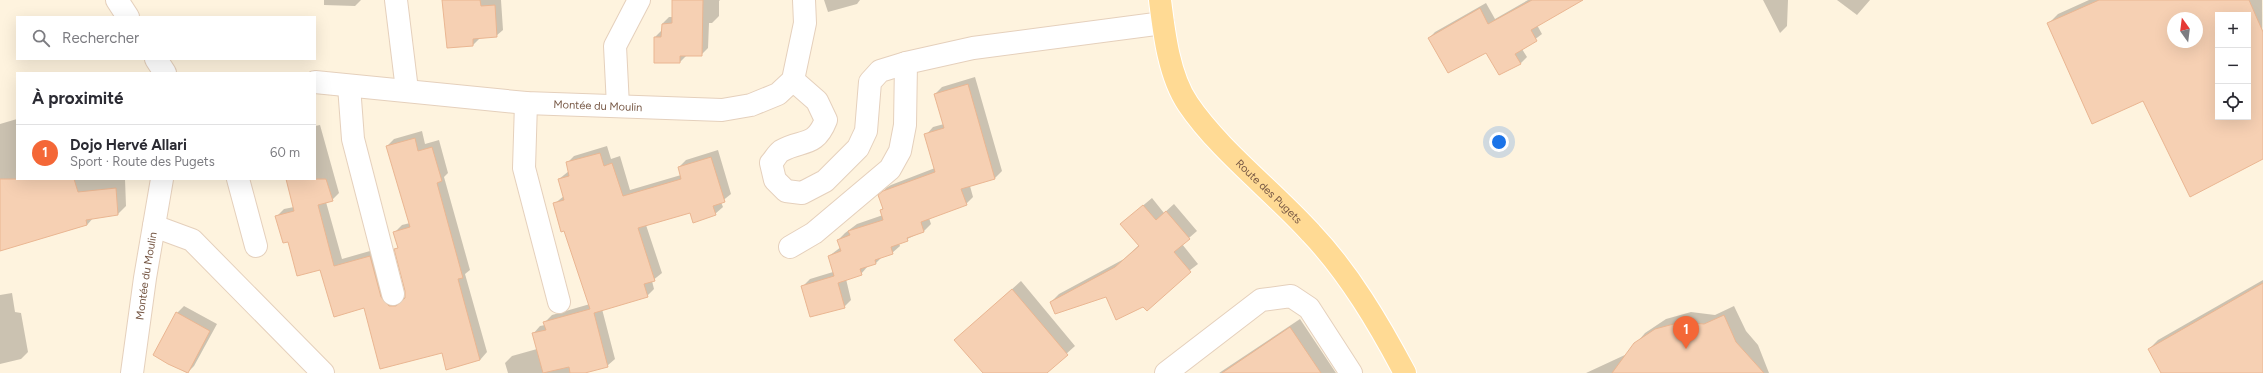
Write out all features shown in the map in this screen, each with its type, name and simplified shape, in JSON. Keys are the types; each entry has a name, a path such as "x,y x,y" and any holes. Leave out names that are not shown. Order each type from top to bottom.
{"main road":[{"name":"Route des Pugets","path":"1160,0 1162,23 1171,65 1188,104 1219,141 1312,233 1354,287 1405,373"}],"street":[{"path":"117,0 127,16"},
{"path":"396,0 407,90"},
{"path":"618,106 615,46 640,0"},
{"path":"804,0 805,23 793,80 817,101 826,120 821,134 805,143 781,152 771,163 775,180 786,191 802,193 825,181 858,148 866,131 870,82 880,71 906,63 973,48 1162,23"},
{"path":"157,60 164,72"},
{"path":"790,247 814,233 890,169 900,151 905,125 906,63"},
{"name":"Montée du Moulin","path":"316,82 526,103 722,110 750,105 778,94 793,80"},
{"path":"349,86 353,139 393,294"},
{"path":"526,103 524,168 558,302"},
{"name":"Montée du Moulin","path":"132,373 162,180"},
{"path":"238,180 256,246"},
{"path":"154,226 192,240 323,373"},
{"path":"1166,373 1261,300 1291,296 1310,308 1351,373"}],"building":[{"path":"442,0 480,0 481,6 495,5 497,37 473,39 473,46 447,48"},
{"path":"672,0 703,0 702,56 680,56 680,63 654,63 654,37 661,37 662,24 672,23"},
{"path":"1532,0 1583,0 1531,30 1537,41 1515,54 1521,64 1499,75 1486,53 1448,73 1428,38 1480,8 1488,24"},
{"path":"2099,0 2249,0 2263,32 2263,159 2190,197 2143,101 2092,124 2047,23"},
{"path":"968,84 995,179 961,189 967,205 921,222 924,232 907,238 908,241 891,247 893,254 875,260 876,264 860,269 862,275 838,283 845,308 810,317 801,286 834,276 828,256 841,251 837,240 850,235 848,231 883,220 880,210 883,209 878,195 883,191 935,172 924,134 944,128 934,94"},
{"path":"415,138 418,151 432,147 442,181 437,183 463,278 458,279 480,360 446,370 442,353 380,369 364,308 334,317 320,270 297,276 288,242 283,243 275,216 294,211 286,180 326,179 333,201 318,205 334,266 370,256 381,297 389,306 396,306 405,298 405,291 394,249 398,248 393,232 410,227 386,146"},
{"path":"600,153 604,166 612,163 623,196 681,179 678,167 711,157 725,202 713,206 716,215 693,223 690,213 638,228 655,281 644,284 648,297 594,313 608,367 585,373 570,373 569,367 543,373 532,333 546,330 543,322 590,309 564,231 561,232 553,203 564,200 558,179 569,176 566,162"},
{"path":"0,179 74,180 78,192 116,188 118,215 86,220 87,225 0,251"},
{"path":"1143,205 1156,220 1166,211 1190,239 1174,252 1191,272 1147,311 1143,307 1116,320 1106,297 1055,314 1050,302 1115,267 1139,246 1120,224"},
{"path":"2263,283 2263,373 2161,373 2148,349"},
{"path":"1012,289 1068,355 1047,373 983,373 954,340"},
{"path":"176,312 210,331 188,373 153,355"},
{"path":"1724,315 1736,342 1764,373 1612,373 1634,343 1655,329 1681,322 1704,324"},
{"path":"1290,327 1321,373 1222,373"}],"place":[{"name":"Dojo Hervé Allari","path":"1686,349"}]}
